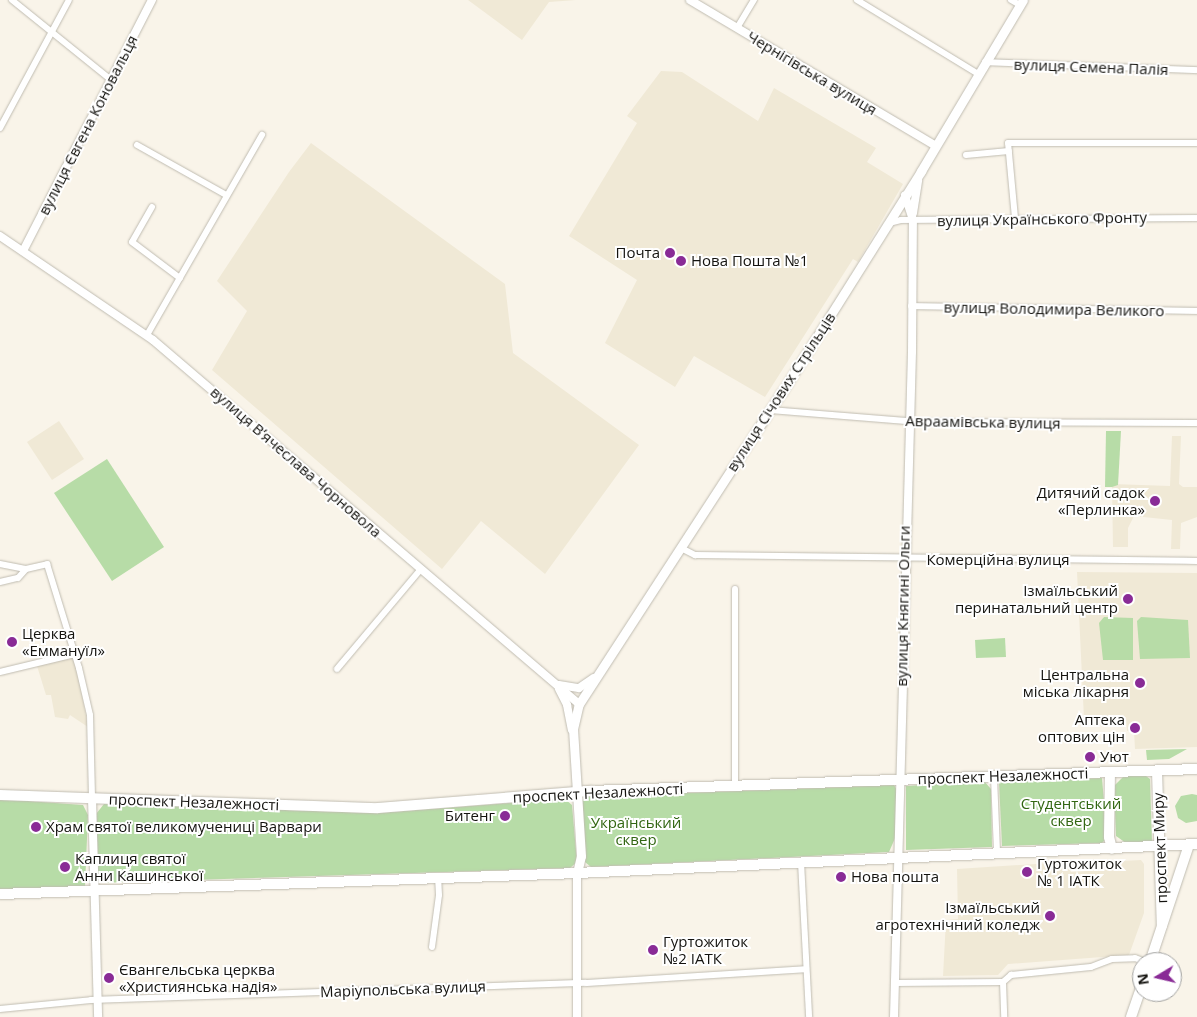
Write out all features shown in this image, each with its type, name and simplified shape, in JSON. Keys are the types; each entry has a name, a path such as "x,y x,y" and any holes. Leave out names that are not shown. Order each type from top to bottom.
{"main road":[{"name":"вулиця Січових Стрільців","path":"577,873 581,856 575,793 573,735 579,704 888,224 978,74 1018,2"},
{"name":"проспект Незалежності","path":"0,795 378,808 575,793 1197,769"},
{"name":"проспект Миру","path":"1157,771 1162,926"},
{"path":"1110,772 1109,837 1112,849"},
{"name":"проспект Миру","path":"1153,952 1193,844"},
{"path":"0,894 577,873 1193,844"},
{"path":"1132,1017 1137,1002"}],"street":[{"path":"12,0 111,80"},
{"path":"0,128 69,0"},
{"name":"вулиця Євгена Коновальця","path":"23,251 152,0"},
{"name":"Чернігівська вулиця","path":"690,0 934,145"},
{"path":"737,28 754,0"},
{"path":"857,0 978,74"},
{"name":"вулиця Семена Палія","path":"985,62 1197,70"},
{"path":"148,335 226,195 262,135"},
{"path":"1015,218 1008,143 1046,141 1197,143"},
{"path":"137,144 226,195"},
{"path":"966,155 1009,151"},
{"path":"912,220 915,187 921,171"},
{"name":"вулиця Княгині Ольги","path":"894,1017 899,857 904,559 910,421 912,220 905,195"},
{"path":"152,207 132,242 180,278"},
{"name":"вулиця Українського Фронту","path":"888,224 912,220 1015,218 1197,218"},
{"name":"вулиця Вʼячеслава Чорновола","path":"0,236 148,335 579,704"},
{"name":"вулиця Володимира Великого","path":"911,306 1197,312"},
{"name":"Авраамівська вулиця","path":"770,410 910,421 1197,423"},
{"name":"Комерційна вулиця","path":"681,548 696,555 904,559 1197,561"},
{"path":"0,564 26,569 46,564 75,654 91,722 98,1017"},
{"path":"337,669 421,568"},
{"path":"0,582 18,578 26,569"},
{"path":"735,590 735,786"},
{"path":"0,672 75,654"},
{"path":"555,684 579,688 597,675"},
{"path":"555,684 567,705 573,735"},
{"path":"994,776 997,853"},
{"path":"801,862 809,1017"},
{"path":"577,873 577,1017"},
{"path":"432,947 439,895 438,878"},
{"path":"895,983 1003,982 1011,975 1091,967 1112,959 1132,958"},
{"name":"Маріупольська вулиця","path":"0,1009 97,1000 576,983 806,969"},
{"path":"1003,982 1004,1017"}],"shaded area":[{"path":"468,0 576,0 549,2 522,40"},
{"path":"661,71 682,72 758,121 774,88 876,148 867,162 903,184 858,262 853,259 765,397 694,356 675,387 605,343 637,280 569,236 637,123 627,116"},
{"path":"311,143 505,284 513,353 639,445 545,574 481,521 442,569 212,370 247,311 217,281 289,172"},
{"path":"59,421 84,459 52,480 27,442"},
{"name":"Дитячий садок «Перлинка»","path":"1172,436 1181,436 1179,484 1183,487 1197,487 1197,517 1181,523 1180,549 1171,549 1172,520 1134,516 1128,528 1128,547 1113,547 1112,484 1170,486"},
{"name":"Центральна міська лікарня","path":"1077,572 1197,573 1197,747 1135,749 1134,731 1127,731 1126,717 1084,719"},
{"path":"73,656 88,727 70,715 68,719 55,717 51,695 46,695 37,666"},
{"name":"Ізмаїльський агротехнічний коледж","path":"1141,860 1144,864 1144,913 1129,955 1008,964 998,975 943,976 946,920 958,919 957,869 1067,862 1071,872 1120,869 1123,861"}],"green space":[{"path":"1106,431 1121,431 1118,485 1112,487 1105,487"},
{"path":"107,459 164,547 112,581 54,493"},
{"path":"1104,617 1133,618 1133,660 1103,660 1099,623"},
{"path":"1141,617 1188,620 1190,658 1140,659 1137,621"},
{"path":"1005,638 1006,657 976,658 975,640"},
{"path":"1187,749 1169,759 1147,760 1146,750"},
{"path":"1124,776 1146,776 1150,779 1152,841 1126,843 1116,836 1114,786"},
{"name":"Студентський сквер","path":"1102,778 1107,838 1102,843 1002,846 999,782"},
{"name":"Студентський сквер","path":"984,781 991,789 992,847 906,850 906,786"},
{"name":"Український сквер","path":"894,785 897,790 896,836 889,852 591,867 585,862 581,802 585,797"},
{"path":"1197,795 1197,821 1186,823 1178,818 1175,806 1181,796"},
{"path":"0,799 83,805 88,815 85,886 0,891"},
{"path":"565,799 572,805 577,862 570,868 97,883 96,814 104,804 378,813"}],"place":[{"name":"Почта","path":"670,253"},
{"name":"Нова Пошта №1","path":"681,261"},
{"name":"Дитячий садок «Перлинка»","path":"1155,501"},
{"name":"Ізмаїльський перинатальний центр","path":"1128,599"},
{"name":"Церква «Еммануїл»","path":"12,642"},
{"name":"Центральна міська лікарня","path":"1140,683"},
{"name":"Аптека оптових цін","path":"1135,728"},
{"name":"Уют","path":"1090,757"},
{"name":"Битенг","path":"505,816"},
{"name":"Храм святої великомучениці Варвари","path":"36,827"},
{"name":"Каплиця cвятої Анни Кашинської","path":"65,867"},
{"name":"Гуртожиток № 1 ІАТК","path":"1027,872"},
{"name":"Нова пошта","path":"841,877"},
{"name":"Ізмаїльський агротехнічний коледж","path":"1050,916"},
{"name":"Гуртожиток №2 ІАТК","path":"653,950"},
{"name":"Євангельська церква «Християнська надія»","path":"109,978"}]}
